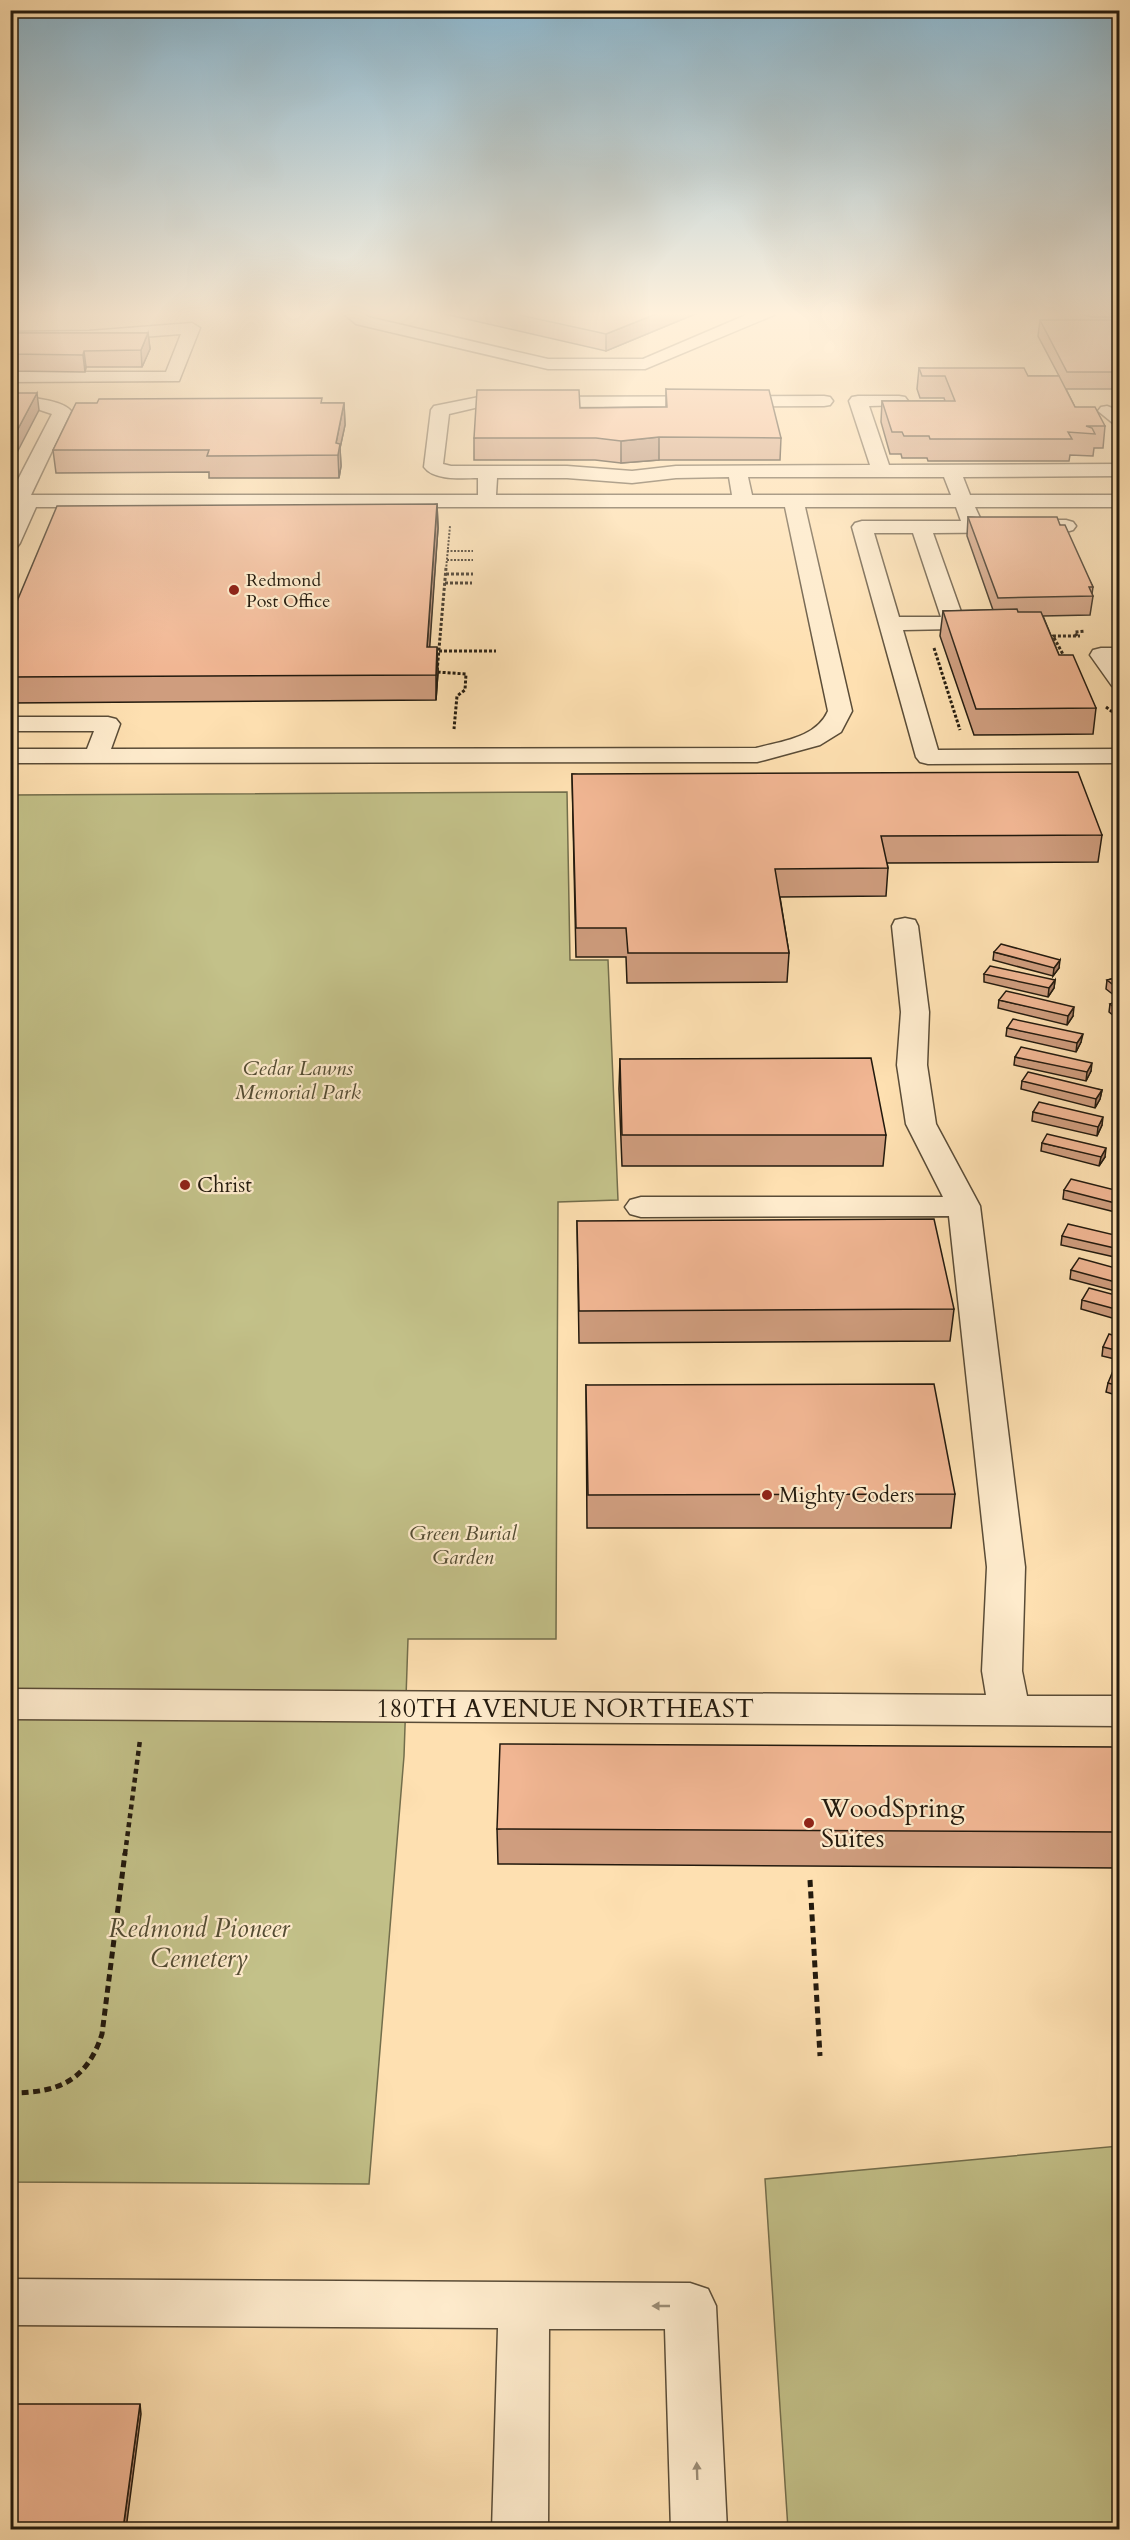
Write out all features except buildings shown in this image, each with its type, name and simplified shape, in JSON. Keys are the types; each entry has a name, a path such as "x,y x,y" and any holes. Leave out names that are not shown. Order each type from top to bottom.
{"street":[{"path":"10,543 20,501 53,431"},
{"path":"437,431 433,467 450,472 567,472 632,477 676,472 737,471 1119,470"},
{"path":"868,431 881,471"},
{"path":"737,471 743,501"},
{"path":"951,471 973,526"},
{"path":"488,472 487,493 490,501"},
{"path":"20,501 1113,501 1119,524"},
{"path":"10,756 758,755 812,740 833,727 840,711 794,501"},
{"path":"1066,526 862,527 928,757 1119,756"},
{"path":"890,624 954,623 921,527"},
{"path":"1119,655 1101,654 1119,681"},
{"path":"10,724 108,724 96,756"},
{"path":"905,926 915,1012 912,1065 921,1124 964,1206 1006,1567 1002,1671 1010,1711"},
{"path":"641,1207 964,1206"},
{"name":"180TH AVENUE NORTHEAST","path":"10,1704 1119,1711"},
{"path":"10,2302 690,2306 699,2529"},
{"path":"520,2529 524,2305"}],"path":[{"path":"444,526 450,526 437,672 466,674 465,690 457,696 453,738"},
{"path":"447,551 473,551"},
{"path":"447,560 473,560"},
{"path":"446,574 472,574"},
{"path":"445,583 472,583"},
{"path":"1045,633 1053,636"},
{"path":"933,644 962,736"},
{"path":"439,651 496,651"},
{"path":"10,2092 48,2090 69,2081 90,2064 102,2034 139,1744 148,1705"},
{"path":"810,1880 820,2056"}],"green space":[{"name":"Cedar Lawns Memorial Park","path":"567,792 570,960 608,960 618,1200 558,1202 556,1639 408,1639 404,1756 369,2184 11,2182 11,795"},
{"path":"1119,2146 1119,2529 788,2529 765,2179"}],"place":[{"name":"Redmond Post Office","path":"234,590"},
{"name":"Christ","path":"185,1185"},
{"name":"Mighty Coders","path":"767,1495"},
{"name":"WoodSpring Suites","path":"809,1823"}],"park label":[{"name":"Green Burial Garden","path":"463,1545"},
{"name":"Redmond Pioneer Cemetery","path":"199,1942"}]}
